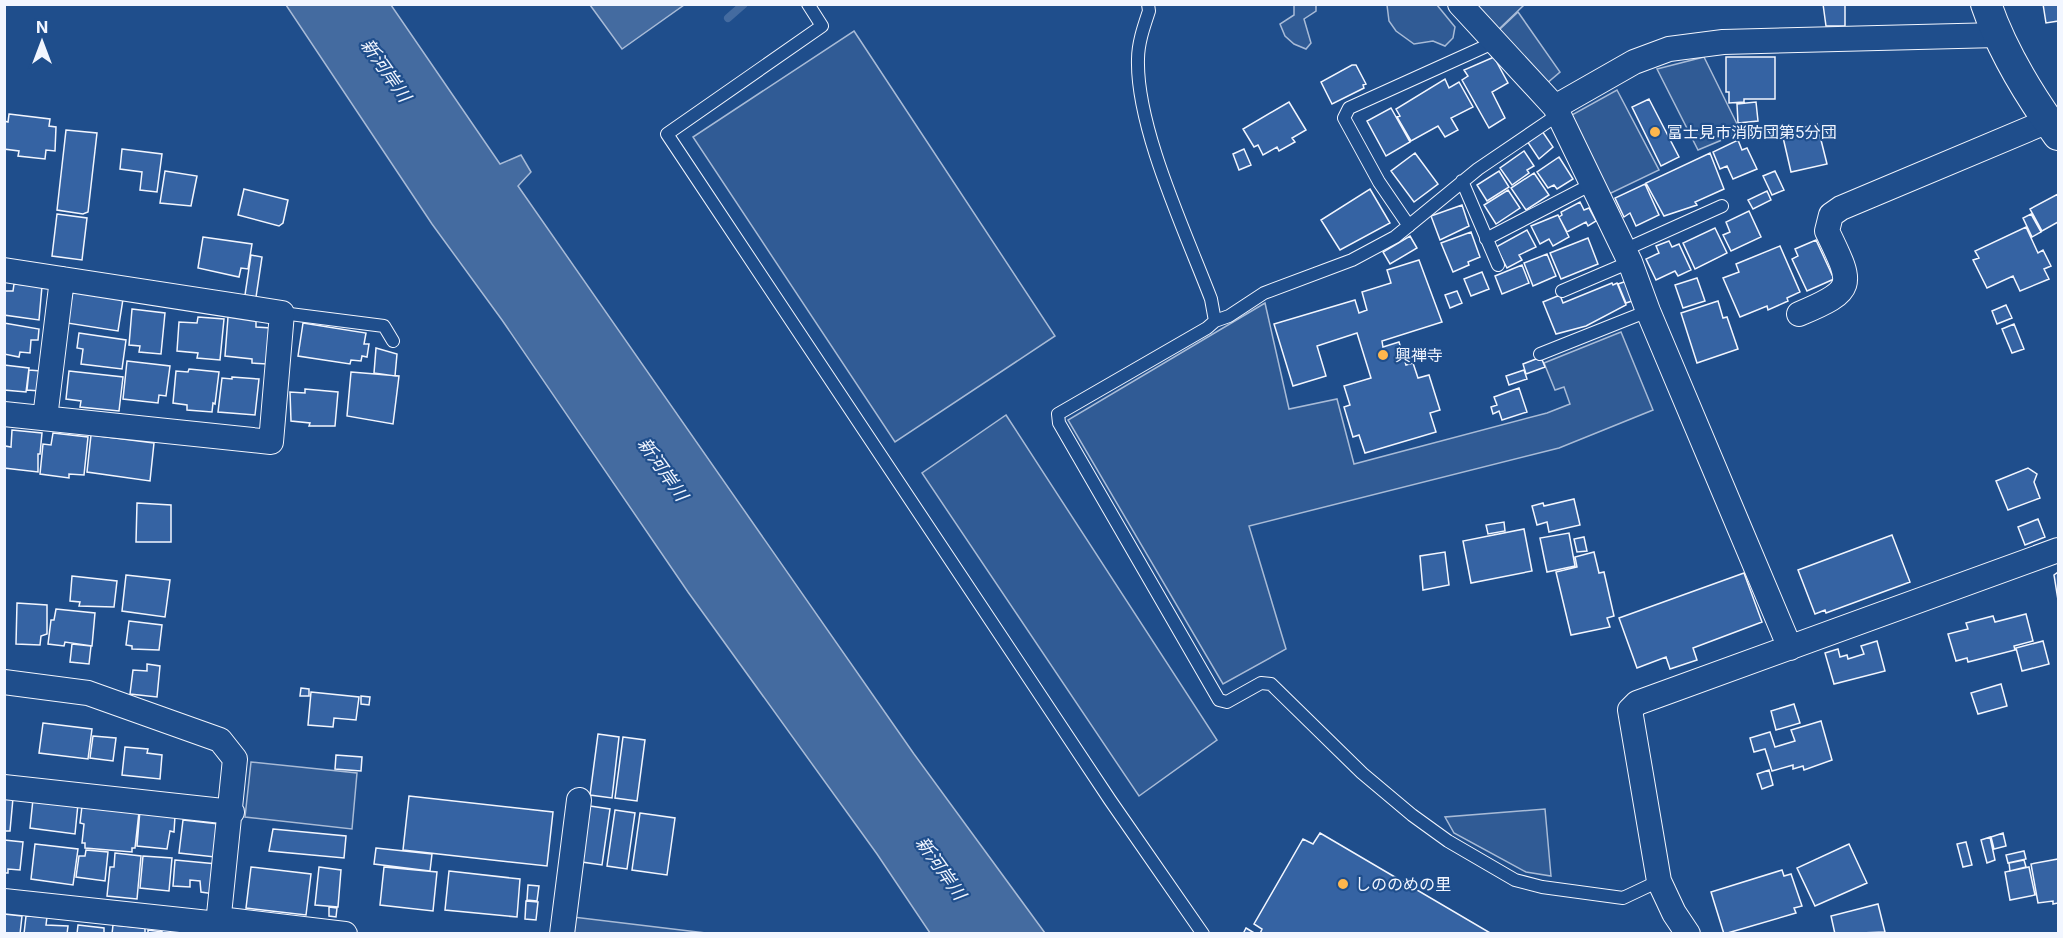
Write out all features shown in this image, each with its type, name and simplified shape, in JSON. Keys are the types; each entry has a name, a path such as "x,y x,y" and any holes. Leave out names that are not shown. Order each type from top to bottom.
{"street":[{"path":"1460,4 1557,111 1627,256 1790,648"},
{"path":"1799,314 1831,300 1843,289 1847,281 1845,269 1827,231 1831,215 1841,208 2053,128 1998,35 1986,4"},
{"path":"1557,111 1634,62 1669,50 1723,42 1998,35"},
{"path":"4,270 282,313 271,442 4,414"},
{"path":"45,418 62,279"},
{"path":"1688,933 1674,913 1659,881 1630,710 1637,703 2058,550"},
{"path":"4,682 88,693 220,741 235,759 232,812 218,925"},
{"path":"4,787 232,812"},
{"path":"562,933 579,800"},
{"path":"4,901 218,925 345,933"}],"lane":[{"path":"807,4 822,26 667,134 1110,800 1203,933"},
{"path":"1148,4 1149,10 1137,58 1143,107 1155,149 1211,299 1215,321"},
{"path":"1409,226 1379,182 1344,118 1349,108 1495,42"},
{"path":"1557,111 1462,181 1409,226 1352,260 1264,293 1058,414 1059,423 1219,700 1227,702 1261,683 1271,684 1362,773 1412,815 1448,841 1515,880 1542,887 1623,898 1659,881"},
{"path":"1462,181 1498,265"},
{"path":"1486,239 1592,183"},
{"path":"1562,291 1722,206"},
{"path":"1540,354 1648,311"},
{"path":"282,313 384,326 393,340"}],"shaded area":[{"path":"1294,5 1316,5 1316,11 1304,19 1311,43 1306,49 1294,44 1285,36 1280,24 1294,15"},
{"path":"1387,5 1437,5 1455,27 1453,38 1445,46 1433,41 1414,44 1396,31 1389,21"},
{"path":"1475,5 1524,5 1498,30"},
{"path":"1518,12 1560,72 1546,84 1498,31"},
{"path":"854,31 1055,336 895,442 693,137"},
{"path":"1704,57 1741,132 1698,150 1657,69"},
{"path":"1617,90 1659,170 1609,194 1570,116"},
{"path":"1265,303 1289,409 1337,399 1354,464 1547,413 1570,404 1564,387 1555,390 1544,363 1621,332 1653,410 1559,448 1249,526 1286,649 1223,684 1068,420"},
{"path":"1006,415 1217,740 1139,796 922,473"},
{"path":"251,762 357,773 352,829 245,817"},
{"path":"1545,809 1551,876 1526,872 1454,833 1445,817"},
{"path":"573,917 706,933 571,934"}],"water":[{"name":"新河岸川","path":"286,5 391,5 500,164 521,155 531,172 518,186 914,754 1045,933 930,933 877,854 688,592 502,320 432,224"},
{"path":"590,5 684,5 622,49"}],"building":[{"path":"1823,4 1845,4 1845,26 1826,26"},
{"path":"2043,4 2058,4 2058,21 2046,23"},
{"path":"1494,57 1508,83 1492,92 1505,118 1489,128 1462,80 1468,76 1464,70"},
{"path":"1726,57 1775,57 1775,99 1744,99 1744,102 1729,103 1729,92 1726,92"},
{"path":"1356,65 1366,84 1363,85 1364,88 1332,104 1321,82"},
{"path":"1445,79 1449,88 1459,82 1473,107 1451,118 1458,130 1445,137 1438,126 1411,141 1397,117 1400,116 1396,109"},
{"name":"富士見市消防団第5分団","path":"1649,99 1679,157 1661,166 1632,107"},
{"path":"1289,102 1306,130 1292,138 1295,142 1279,151 1277,147 1263,155 1258,145 1254,147 1243,129"},
{"path":"1756,102 1758,121 1738,123 1737,104"},
{"path":"1391,108 1410,142 1386,156 1367,121"},
{"path":"9,114 50,119 49,126 56,127 55,151 46,150 45,159 18,156 19,151 4,149 4,121 8,122"},
{"path":"1817,124 1827,164 1791,172 1782,133"},
{"path":"66,130 97,133 88,212 83,214 57,210"},
{"path":"1542,131 1553,147 1539,159 1527,141"},
{"path":"1738,140 1742,150 1747,148 1757,169 1733,179 1727,166 1720,169 1713,152"},
{"path":"122,149 162,154 157,192 140,190 142,172 120,169"},
{"path":"1244,149 1251,165 1239,170 1233,154"},
{"path":"1524,151 1534,166 1527,170 1529,173 1512,185 1500,168"},
{"path":"1415,153 1438,184 1414,202 1391,171"},
{"path":"1710,153 1724,189 1695,202 1697,205 1664,216 1646,183"},
{"path":"1559,157 1573,179 1557,189 1554,185 1548,188 1537,172"},
{"path":"165,171 197,176 191,206 160,203"},
{"path":"1499,171 1509,187 1487,201 1477,185"},
{"path":"1775,171 1784,190 1772,195 1763,176"},
{"path":"1534,173 1549,195 1526,210 1511,188"},
{"path":"1645,184 1659,215 1636,226 1630,213 1624,217 1615,198"},
{"path":"244,189 288,200 283,223 279,226 238,215"},
{"path":"1370,189 1390,223 1340,250 1321,220"},
{"path":"1508,190 1520,208 1496,224 1484,205"},
{"path":"1767,191 1771,200 1753,209 1748,200"},
{"path":"2058,194 2058,222 2042,231 2030,209"},
{"path":"1580,202 1584,210 1589,208 1596,221 1588,226 1586,222 1567,232 1559,217 1562,215 1561,212"},
{"path":"1462,205 1469,226 1440,240 1431,216"},
{"path":"1749,211 1761,237 1731,251 1723,235 1730,232 1726,222"},
{"path":"57,214 87,218 82,260 52,256"},
{"path":"2031,214 2041,232 2032,237 2023,218"},
{"path":"1558,215 1569,237 1553,246 1549,239 1540,244 1531,226"},
{"path":"2026,227 2038,253 2043,250 2051,266 2044,269 2049,279 2020,291 2013,276 1987,288 1973,260 1979,258 1975,251"},
{"path":"1715,228 1727,253 1695,269 1683,243"},
{"path":"1527,230 1536,247 1519,255 1522,260 1507,268 1496,247"},
{"path":"1471,232 1480,257 1453,272 1441,243"},
{"path":"1410,236 1417,248 1390,264 1383,252"},
{"path":"203,237 252,244 248,269 241,268 239,277 198,268"},
{"path":"1588,238 1598,264 1561,279 1550,253"},
{"path":"1816,240 1834,279 1807,291 1792,259 1798,256 1795,249"},
{"path":"1669,241 1672,247 1679,244 1691,270 1678,276 1675,271 1656,280 1646,259 1659,253 1656,246"},
{"path":"1780,246 1800,292 1787,298 1788,301 1768,310 1767,306 1740,317 1723,278 1739,272 1736,264"},
{"path":"1547,254 1556,276 1533,286 1524,263"},
{"path":"251,255 262,257 256,297 245,295"},
{"name":"興禅寺","path":"1419,260 1442,322 1382,341 1383,347 1399,342 1406,365 1413,363 1418,378 1429,375 1440,410 1430,413 1436,432 1365,453 1359,435 1353,437 1344,407 1350,405 1344,386 1371,378 1357,333 1317,346 1326,376 1293,386 1274,324 1355,300 1359,313 1367,310 1362,292 1391,283 1387,270"},
{"path":"1522,265 1529,283 1502,294 1495,276"},
{"path":"1482,272 1489,289 1471,296 1464,279"},
{"path":"1697,278 1705,301 1683,308 1675,285"},
{"path":"1627,281 1635,300 1626,303 1618,284"},
{"path":"1612,283 1613,285 1617,283 1626,305 1586,326 1556,334 1543,302 1560,295 1563,303"},
{"path":"14,284 42,286 39,320 4,315 4,291 13,291"},
{"path":"73,291 123,299 118,331 67,323"},
{"path":"1457,291 1462,303 1450,308 1445,295"},
{"path":"1718,301 1723,318 1727,317 1738,349 1697,363 1681,313"},
{"path":"2006,305 2012,318 1997,324 1992,311"},
{"path":"132,309 165,313 161,354 139,352 140,346 129,345"},
{"path":"198,317 224,319 220,360 197,358 198,353 177,351 179,322 197,323"},
{"path":"228,317 256,319 256,327 271,328 267,364 252,363 252,359 225,356"},
{"path":"4,323 39,329 38,340 31,340 30,353 20,352 19,357 4,354"},
{"path":"303,323 366,333 364,344 369,344 367,357 362,356 361,361 351,360 350,364 298,356"},
{"path":"2014,324 2024,349 2012,353 2002,329"},
{"path":"79,333 126,340 122,369 81,364 83,349 77,348"},
{"path":"376,348 397,354 395,376 374,373"},
{"path":"1541,357 1545,367 1526,374 1523,364"},
{"path":"127,361 170,366 166,396 159,395 158,403 123,399"},
{"path":"4,365 29,368 26,392 4,390"},
{"path":"189,369 219,372 212,412 187,410 187,405 173,403 176,371 188,372"},
{"path":"29,370 41,371 40,391 27,390"},
{"path":"1524,370 1527,379 1509,385 1506,376"},
{"path":"69,371 123,377 119,411 80,407 81,401 66,399"},
{"path":"351,372 399,376 393,424 347,416"},
{"path":"232,377 259,379 255,415 218,412 222,378 232,379"},
{"path":"1519,388 1527,412 1502,420 1499,411 1493,414 1491,407 1497,405 1494,397"},
{"path":"305,389 338,392 335,426 309,426 310,423 291,421 290,392 305,393"},
{"path":"12,430 42,433 40,454 38,454 38,472 4,468 5,446 11,447"},
{"path":"53,433 88,437 84,475 69,474 69,478 40,474 43,444 51,445"},
{"path":"91,435 154,443 150,481 87,472"},
{"path":"2028,468 2037,474 2034,482 2040,498 2008,510 1996,481"},
{"path":"1574,499 1580,525 1549,532 1547,522 1537,525 1532,506 1543,503 1544,506"},
{"path":"137,503 171,505 171,542 136,542"},
{"path":"2038,519 2045,537 2025,545 2018,527"},
{"path":"1504,522 1505,531 1488,534 1486,525"},
{"path":"1524,529 1532,571 1471,583 1463,541"},
{"path":"1569,533 1575,566 1547,572 1540,538"},
{"path":"1892,535 1910,582 1826,613 1825,610 1815,614 1798,570"},
{"path":"1584,537 1587,551 1577,552 1574,539"},
{"path":"1445,552 1449,585 1423,590 1420,556"},
{"path":"1594,552 1599,573 1604,572 1614,616 1607,618 1610,627 1571,635 1556,572 1577,567 1575,557"},
{"path":"2058,572 2058,600 2054,575"},
{"path":"1744,573 1762,622 1693,648 1697,660 1670,669 1666,657 1637,668 1619,618"},
{"path":"126,575 170,580 165,617 122,611"},
{"path":"72,576 117,581 114,607 79,606 80,602 70,601"},
{"path":"17,603 47,605 47,634 41,636 40,645 16,644"},
{"path":"56,609 95,613 92,646 65,642 64,646 48,644 51,620 54,620"},
{"path":"2026,614 2033,641 2014,646 2015,650 1968,662 1967,658 1956,661 1948,634 1968,629 1966,623 1993,616 1995,622"},
{"path":"129,621 162,625 159,650 132,649 132,646 126,645"},
{"path":"1877,641 1885,671 1834,684 1825,653 1838,649 1840,657 1847,655 1848,659 1864,654 1861,646"},
{"path":"2043,641 2049,664 2022,671 2016,648"},
{"path":"72,644 91,646 89,664 70,662"},
{"path":"147,664 160,666 157,697 130,694 133,670 147,671"},
{"path":"2001,684 2007,706 1978,714 1971,693"},
{"path":"301,688 309,689 309,696 300,696"},
{"path":"311,692 359,697 356,720 334,718 333,727 308,725"},
{"path":"361,696 370,697 369,705 361,704"},
{"path":"1794,704 1800,723 1776,730 1771,711"},
{"path":"1821,721 1832,760 1804,770 1803,766 1793,769 1793,765 1772,771 1765,749 1754,752 1750,738 1770,732 1775,747 1795,741 1791,730"},
{"path":"43,723 92,729 88,759 39,753"},
{"path":"598,734 619,737 612,798 590,795"},
{"path":"93,736 116,738 113,761 90,758"},
{"path":"623,737 645,740 637,801 615,798"},
{"path":"125,747 148,749 147,753 162,755 160,779 122,775"},
{"path":"336,755 362,757 361,771 335,769"},
{"path":"1769,770 1773,785 1762,789 1757,774"},
{"path":"409,796 553,812 547,866 403,850"},
{"path":"4,797 13,798 10,831 4,831"},
{"path":"33,799 78,804 75,834 30,828"},
{"path":"82,806 139,812 135,848 132,848 132,852 85,848 85,843 82,843 84,824 80,823"},
{"path":"590,806 610,809 602,865 582,862"},
{"path":"140,810 175,816 174,832 170,831 167,849 137,846"},
{"path":"615,810 635,813 627,869 607,866"},
{"path":"640,813 675,818 667,875 632,870"},
{"path":"183,820 219,824 215,857 179,853"},
{"path":"273,829 346,836 344,858 269,851"},
{"name":"しののめの里","path":"1320,833 1492,934 1260,934 1262,929 1254,924 1303,839 1313,844"},
{"path":"2003,833 2006,846 1994,849 1991,837"},
{"path":"1990,837 1995,860 1987,863 1981,840"},
{"path":"4,840 23,842 20,870 8,869 8,873 4,873"},
{"path":"1966,842 1972,865 1963,867 1957,844"},
{"path":"35,844 78,849 73,885 31,879"},
{"path":"1849,844 1867,883 1815,906 1797,868"},
{"path":"376,848 432,854 430,871 374,864"},
{"path":"86,850 108,852 105,881 76,877 79,856 85,856"},
{"path":"2024,851 2026,859 2008,863 2006,855"},
{"path":"115,853 141,856 137,899 107,896 110,867 114,867"},
{"path":"143,856 172,858 169,891 140,888"},
{"path":"2058,859 2058,903 2053,904 2053,901 2038,903 2031,864"},
{"path":"175,860 217,864 214,894 201,892 200,881 190,880 190,887 173,886"},
{"path":"2024,860 2026,867 2010,871 2009,863"},
{"path":"251,867 311,874 306,915 246,908"},
{"path":"319,867 341,870 338,907 315,905"},
{"path":"384,867 437,872 433,911 380,905"},
{"path":"2029,867 2035,895 2010,900 2005,872"},
{"path":"1782,870 1784,876 1791,874 1802,906 1794,908 1796,913 1724,934 1711,892"},
{"path":"449,871 520,879 517,917 445,910"},
{"path":"528,885 539,886 537,901 527,900"},
{"path":"526,901 538,902 536,920 525,919"},
{"path":"1878,904 1885,932 1835,934 1831,916"},
{"path":"329,907 337,908 336,917 329,916"},
{"path":"4,914 22,916 20,934 4,934"},
{"path":"26,916 47,917 46,925 68,926 67,934 24,934"},
{"path":"78,925 104,928 104,934 77,934"},
{"path":"113,925 145,928 145,934 112,934"},
{"path":"1246,928 1256,934 1243,934"},
{"path":"162,929 178,931 177,934 148,934 148,930 162,932"}],"waterway":[{"path":"728,18 744,4"}],"place":[{"name":"富士見市消防団第5分団","path":"1655,132"},
{"name":"興禅寺","path":"1383,355"},
{"name":"しののめの里","path":"1343,884"}]}
